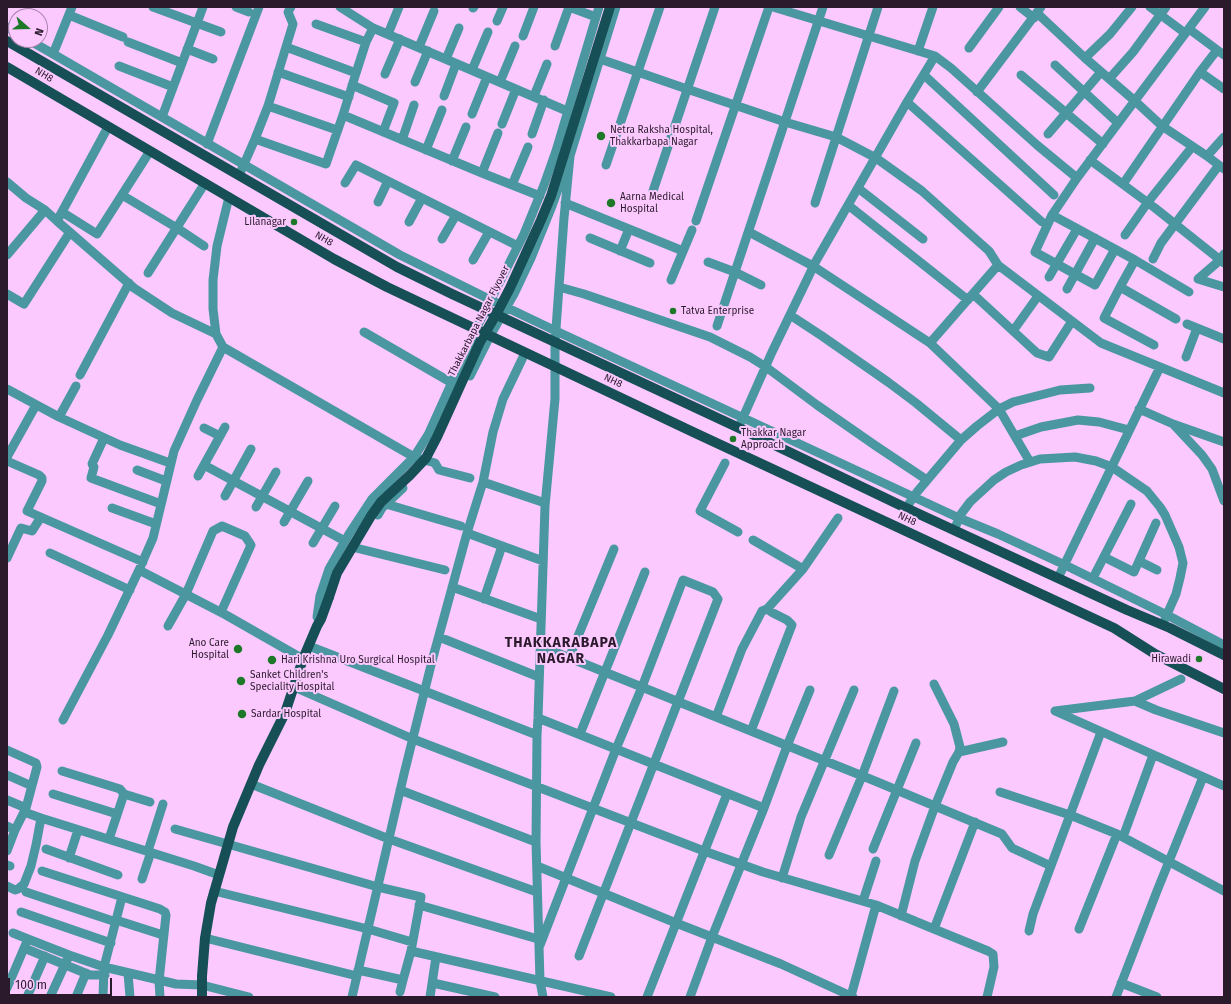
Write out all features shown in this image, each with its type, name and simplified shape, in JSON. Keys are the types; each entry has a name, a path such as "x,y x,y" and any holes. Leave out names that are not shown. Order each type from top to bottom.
{"main road":[{"name":"Thakkarbapa Nagar Flyover","path":"327,596 333,571 367,514 378,499 407,472 422,455 476,340 506,286 537,218 546,194 606,7"},
{"name":"Thakkarbapa Nagar Flyover","path":"202,997 205,938 214,892 233,827 259,765 285,713 303,659 327,596 337,572 381,502 426,458 480,342 510,288 551,196 610,7"},
{"name":"NH8","path":"7,41 397,267 906,508 1163,625 1224,655"},
{"name":"NH8","path":"7,67 334,259 387,288 713,442 1114,628 1155,654 1224,689"}],"street":[{"path":"153,7 221,32"},
{"path":"162,117 204,7"},
{"path":"236,7 249,12"},
{"path":"207,144 259,7"},
{"path":"238,176 256,139 268,106 293,24 288,12 291,7"},
{"path":"340,7 373,28 568,111"},
{"path":"388,34 399,7"},
{"path":"497,22 503,7"},
{"path":"523,36 534,7"},
{"path":"555,46 569,7 596,17"},
{"path":"318,621 320,596 329,569 344,541 372,499 414,457 428,435 476,329 518,246 540,196 556,151 599,7"},
{"path":"318,621 333,600 341,575 356,548 382,508 429,462 471,373 507,307 534,251 552,206 570,156 616,7"},
{"path":"606,165 660,7"},
{"path":"653,191 715,7"},
{"path":"696,221 769,7"},
{"path":"773,7 935,56 951,68 1077,178"},
{"path":"717,326 823,7"},
{"path":"815,203 878,7"},
{"path":"918,51 932,7"},
{"path":"969,48 999,7"},
{"path":"1020,7 1037,13 1108,79 1162,126 1221,167 1161,243 1153,259"},
{"path":"1085,58 1110,34 1132,7"},
{"path":"1123,184 1200,72 1222,52 1160,15 1150,7"},
{"path":"1108,79 1133,52 1166,7"},
{"path":"1115,249 1095,285 1035,252 1052,215 1077,178 1205,7"},
{"path":"53,54 71,11 126,40 182,63"},
{"path":"415,82 434,11"},
{"path":"977,92 1037,13"},
{"path":"316,24 366,42"},
{"path":"256,139 326,164 366,42 373,28"},
{"path":"446,59 459,28"},
{"path":"472,70 488,32"},
{"path":"384,74 400,39"},
{"path":"500,82 515,46"},
{"path":"286,47 356,73"},
{"path":"43,48 400,255 556,331 1093,578 1224,645"},
{"path":"188,49 213,59"},
{"path":"739,428 813,266 935,56"},
{"path":"600,59 785,122 836,137 876,158 927,196 988,251 998,265 1102,343 1224,393"},
{"path":"444,96 456,64"},
{"path":"534,96 547,64"},
{"path":"1054,65 1118,123"},
{"path":"119,66 173,87"},
{"path":"278,72 348,97"},
{"path":"1048,134 1101,72"},
{"path":"1200,72 1224,89"},
{"path":"924,75 1054,195"},
{"path":"1021,75 1102,144"},
{"path":"472,114 487,77"},
{"path":"352,85 394,103 383,132"},
{"path":"502,124 516,89"},
{"path":"532,134 544,100"},
{"path":"908,102 1042,222"},
{"path":"402,140 414,105"},
{"path":"268,106 337,130"},
{"path":"426,150 442,110"},
{"path":"343,115 540,196"},
{"path":"57,220 108,127"},
{"path":"452,161 466,127"},
{"path":"482,173 498,133"},
{"path":"1207,156 1224,137"},
{"path":"512,185 528,146"},
{"path":"1125,235 1148,202 1192,147"},
{"path":"62,212 97,234 150,151"},
{"path":"556,151 570,156"},
{"path":"543,997 540,981 537,892 537,735 545,503 555,399 556,331 565,203 570,156"},
{"path":"1090,160 1222,259 1198,279 1224,287"},
{"path":"345,182 356,165 518,246"},
{"path":"378,202 388,181"},
{"path":"7,182 26,198 45,210 129,283 172,313 216,334"},
{"path":"148,273 204,183"},
{"path":"858,188 922,239"},
{"path":"122,195 204,246"},
{"path":"229,197 217,246 213,280 213,309 216,334 223,347 414,457 435,464 439,470 470,478"},
{"path":"409,222 422,198"},
{"path":"565,203 683,251"},
{"path":"848,205 971,297 1013,331 1037,353 1049,356 1072,321"},
{"path":"7,255 45,210"},
{"path":"442,240 456,215"},
{"path":"1052,215 1135,260 1189,292"},
{"path":"620,251 629,229"},
{"path":"1050,277 1077,229"},
{"path":"671,280 692,230"},
{"path":"7,294 24,304 70,232"},
{"path":"473,260 489,232"},
{"path":"749,232 813,266 930,343 999,409 1030,462"},
{"path":"590,238 650,263"},
{"path":"1067,289 1095,238"},
{"path":"1135,260 1104,318 1154,345"},
{"path":"708,262 735,272 761,285"},
{"path":"930,343 998,265"},
{"path":"80,375 129,283"},
{"path":"559,287 584,294 710,337 750,357 824,410 927,480"},
{"path":"1120,287 1176,319"},
{"path":"1013,331 1038,296"},
{"path":"790,315 888,382 961,440"},
{"path":"1187,324 1224,339"},
{"path":"1186,357 1197,328"},
{"path":"364,332 452,382"},
{"path":"63,720 108,635 141,566 153,538 170,463 180,438 223,347"},
{"path":"352,997 400,790 452,587 464,529 483,482 492,432 503,399 525,353"},
{"path":"1058,578 1160,367"},
{"path":"59,417 76,386"},
{"path":"906,508 914,496 961,440 999,409 1013,402 1060,390 1090,388"},
{"path":"7,389 59,417 104,438 170,463"},
{"path":"7,457 36,405"},
{"path":"1139,410 1224,442"},
{"path":"1015,436 1042,427 1078,420 1099,422 1129,430"},
{"path":"1173,424 1202,455 1212,469 1224,501"},
{"path":"198,476 226,427"},
{"path":"204,428 220,436"},
{"path":"104,438 92,464 94,467 91,478 161,504"},
{"path":"225,496 251,449"},
{"path":"954,530 970,502 994,480 1021,465 1040,459 1075,457 1096,461 1112,467 1147,491 1165,515 1179,547 1183,563 1180,578 1176,594 1163,625"},
{"path":"7,460 42,478 42,481 26,511 141,566 186,594 221,612 303,659"},
{"path":"725,463 700,511 738,532"},
{"path":"204,465 344,541"},
{"path":"137,470 166,481"},
{"path":"256,507 276,472"},
{"path":"284,522 308,481"},
{"path":"483,482 545,503"},
{"path":"386,504 464,529 502,546 543,561"},
{"path":"1093,578 1131,504"},
{"path":"313,543 335,506"},
{"path":"112,508 156,524"},
{"path":"7,558 21,528 32,531 40,517"},
{"path":"716,717 742,649 762,611 767,609 803,569 838,518"},
{"path":"1104,557 1134,572 1156,523"},
{"path":"168,626 186,594 213,531 222,526 245,536 251,545 221,612"},
{"path":"753,540 803,569"},
{"path":"484,599 502,546"},
{"path":"356,548 445,570"},
{"path":"569,658 614,549"},
{"path":"50,553 130,590"},
{"path":"1139,561 1158,570"},
{"path":"580,734 645,572"},
{"path":"539,943 642,687 683,580 713,592 718,599 580,956"},
{"path":"452,587 541,619"},
{"path":"751,731 792,625 787,620 767,609"},
{"path":"439,637 539,677"},
{"path":"309,646 537,735"},
{"path":"540,646 975,822 1002,834 1012,848 1051,866"},
{"path":"1181,679 1135,701 1055,711 1224,786"},
{"path":"902,916 915,861 935,806 960,747 954,724 934,684"},
{"path":"294,687 413,739 631,824 742,866 876,905 988,950 993,954 994,967 986,997"},
{"path":"690,997 712,937 742,866 787,746 810,690"},
{"path":"782,878 802,817 854,690"},
{"path":"829,855 862,776 894,691"},
{"path":"1135,701 1156,710 1224,733"},
{"path":"538,718 764,808"},
{"path":"1029,931 1033,914 1101,732"},
{"path":"959,752 1003,742"},
{"path":"873,849 916,743"},
{"path":"7,750 37,764 25,810 11,828 7,851"},
{"path":"1079,929 1120,836 1153,755"},
{"path":"62,771 120,789 124,794 150,802"},
{"path":"7,775 32,786"},
{"path":"1116,997 1203,777"},
{"path":"251,784 389,839 537,892"},
{"path":"400,790 536,842"},
{"path":"1000,792 1070,815 1120,836 1224,892"},
{"path":"53,794 117,814"},
{"path":"109,839 124,794"},
{"path":"647,997 727,794"},
{"path":"7,800 40,818 219,875"},
{"path":"142,879 163,804"},
{"path":"7,886 15,890 24,884 31,866 36,846 40,818"},
{"path":"934,929 975,822"},
{"path":"175,829 378,887 421,897 412,946 400,992"},
{"path":"69,858 78,830"},
{"path":"46,850 118,875"},
{"path":"863,901 876,862"},
{"path":"537,866 603,894 781,964 852,997 876,905"},
{"path":"42,870 160,909 165,912 166,915 159,981 160,997"},
{"path":"26,892 163,935"},
{"path":"214,892 368,929 436,957 611,997"},
{"path":"103,997 104,971 122,897"},
{"path":"419,905 539,943"},
{"path":"21,912 111,943"},
{"path":"13,933 45,956 65,965 94,975 104,971"},
{"path":"205,938 358,973 403,980"},
{"path":"26,943 69,955 104,971 128,973 159,981 183,985 202,985 249,997"},
{"path":"7,988 26,943"},
{"path":"50,997 69,955"},
{"path":"27,997 45,956"},
{"path":"430,997 436,957"},
{"path":"76,997 86,973"},
{"path":"128,973 130,997"},
{"path":"433,983 496,997"},
{"path":"1121,983 1157,997"}],"place":[{"name":"Netra Raksha Hospital, Thakkarbapa Nagar","path":"601,136"},
{"name":"Aarna Medical Hospital","path":"611,203"},
{"name":"Lilanagar","path":"294,222"},
{"name":"Tatva Enterprise","path":"673,311"},
{"name":"Thakkar Nagar Approach","path":"733,439"},
{"name":"Ano Care Hospital","path":"238,649"},
{"name":"Hirawadi","path":"1199,659"},
{"name":"Hari Krishna Uro Surgical Hospital","path":"272,660"},
{"name":"Sanket Children's Speciality Hospital","path":"241,681"},
{"name":"Sardar Hospital","path":"242,714"}],"district":[{"name":"THAKKARABAPA NAGAR","path":"561,652"}]}
